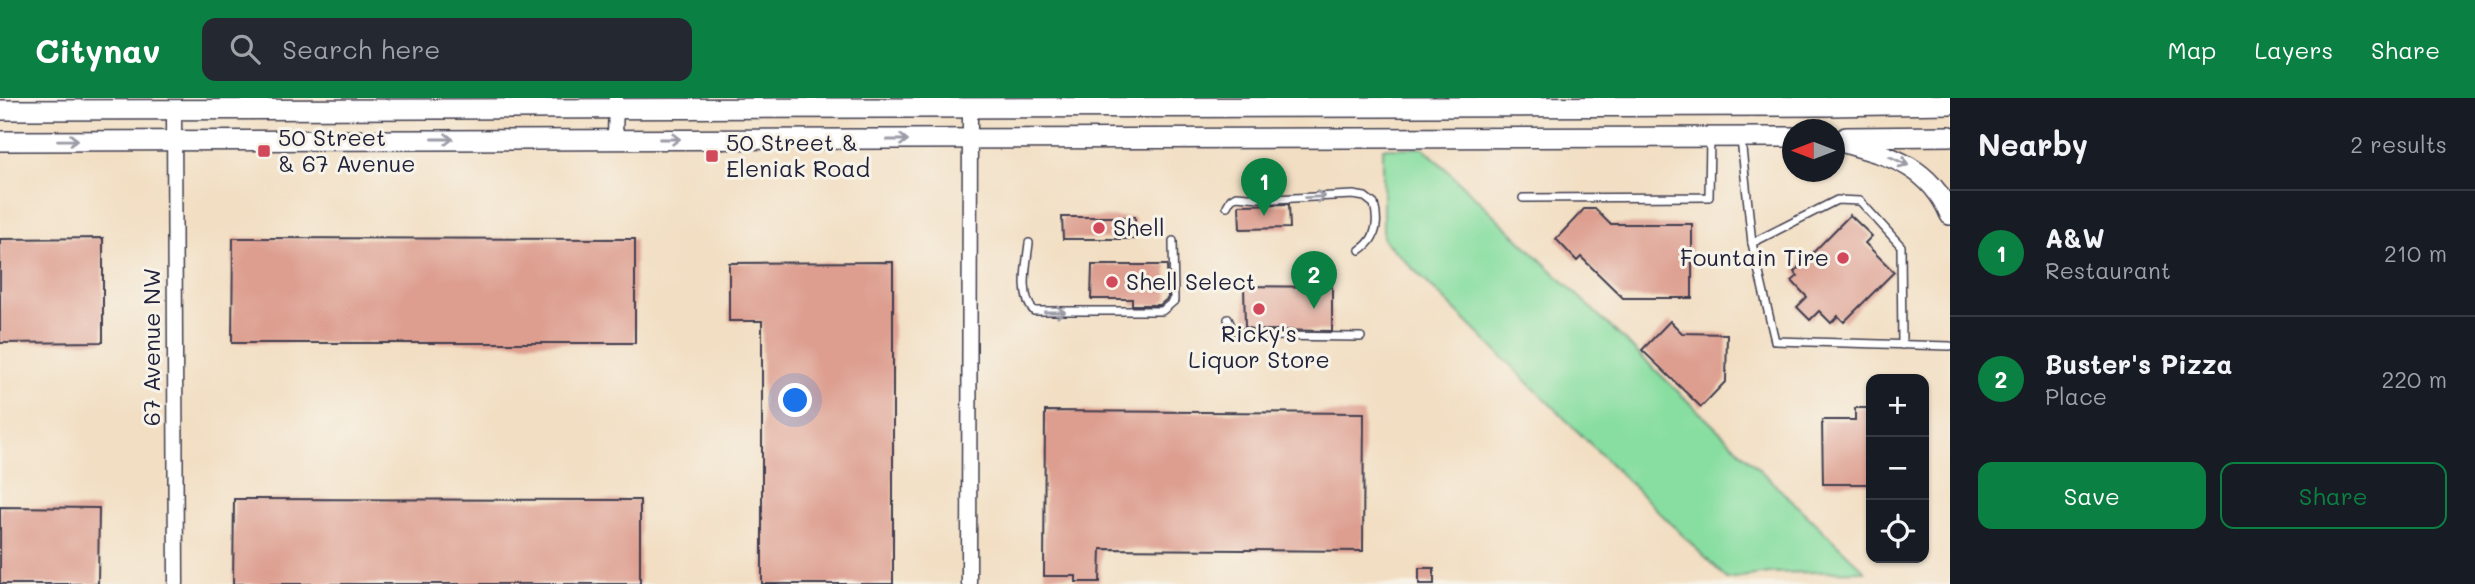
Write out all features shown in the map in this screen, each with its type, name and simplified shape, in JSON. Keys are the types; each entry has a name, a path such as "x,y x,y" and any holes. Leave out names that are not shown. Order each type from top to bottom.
{"main road":[{"path":"1828,106 1861,98"},
{"path":"0,110 615,103 970,108 1950,104"},
{"path":"1845,139 1950,136"},
{"path":"0,141 1782,137"},
{"path":"1845,142 1888,156 1913,169 1934,186 1950,215"}],"street":[{"path":"615,103 615,139"},
{"path":"969,584 970,108"},
{"name":"67 Avenue NW","path":"174,110 176,584"}],"lane":[{"path":"1523,198 1709,197 1710,137"},
{"path":"1741,137 1752,243 1775,341 1950,346"},
{"path":"1227,206 1231,199 1244,196 1274,199 1353,195 1365,197 1374,204 1376,226 1368,244 1360,250"},
{"path":"1752,243 1838,200 1860,201 1901,246 1902,345"},
{"path":"1029,243 1026,289 1027,302 1034,311 1162,311 1174,301 1173,241"},
{"path":"1228,318 1233,330 1254,336 1361,337"}],"green space":[{"path":"1383,148 1424,148 1865,571 1769,573 1727,579 1383,239"}],"building":[{"path":"1289,204 1290,228 1240,229 1239,205"},
{"path":"1584,209 1595,209 1610,224 1692,224 1692,298 1623,298 1581,257 1577,261 1556,239"},
{"name":"Fountain Tire","path":"1850,215 1872,236 1865,243 1894,272 1844,322 1838,316 1831,323 1819,311 1810,320 1797,307 1807,297 1792,281 1798,276 1794,272"},
{"name":"Shell","path":"1062,217 1135,217 1135,239 1063,239"},
{"path":"103,238 103,342 0,343 0,239"},
{"path":"233,238 635,239 635,343 232,343"},
{"path":"893,262 893,584 762,584 762,321 729,321 729,263"},
{"path":"1092,265 1167,265 1168,298 1160,305 1132,305 1132,299 1091,299"},
{"path":"1244,286 1332,287 1332,331 1255,330 1245,327"},
{"path":"1670,321 1682,333 1727,334 1726,381 1701,407 1642,350"},
{"path":"1855,408 1866,408 1866,484 1823,484 1822,420 1855,420"},
{"path":"1045,411 1364,413 1363,551 1101,549 1100,582 1076,582 1076,576 1044,576"},
{"path":"234,499 640,500 640,584 233,584"},
{"path":"0,507 99,508 98,584 0,584"},
{"path":"1419,568 1434,568 1434,584 1419,584"}],"place":[{"name":"50 Street & 67 Avenue","path":"264,151"},
{"name":"50 Street & Eleniak Road","path":"712,156"},
{"name":"A&W","path":"1264,216"},
{"name":"Shell","path":"1099,228"},
{"name":"Fountain Tire","path":"1843,258"},
{"name":"Shell Select","path":"1112,282"},
{"name":"Ricky's Liquor Store","path":"1259,309"},
{"name":"Buster's Pizza","path":"1314,309"}]}
